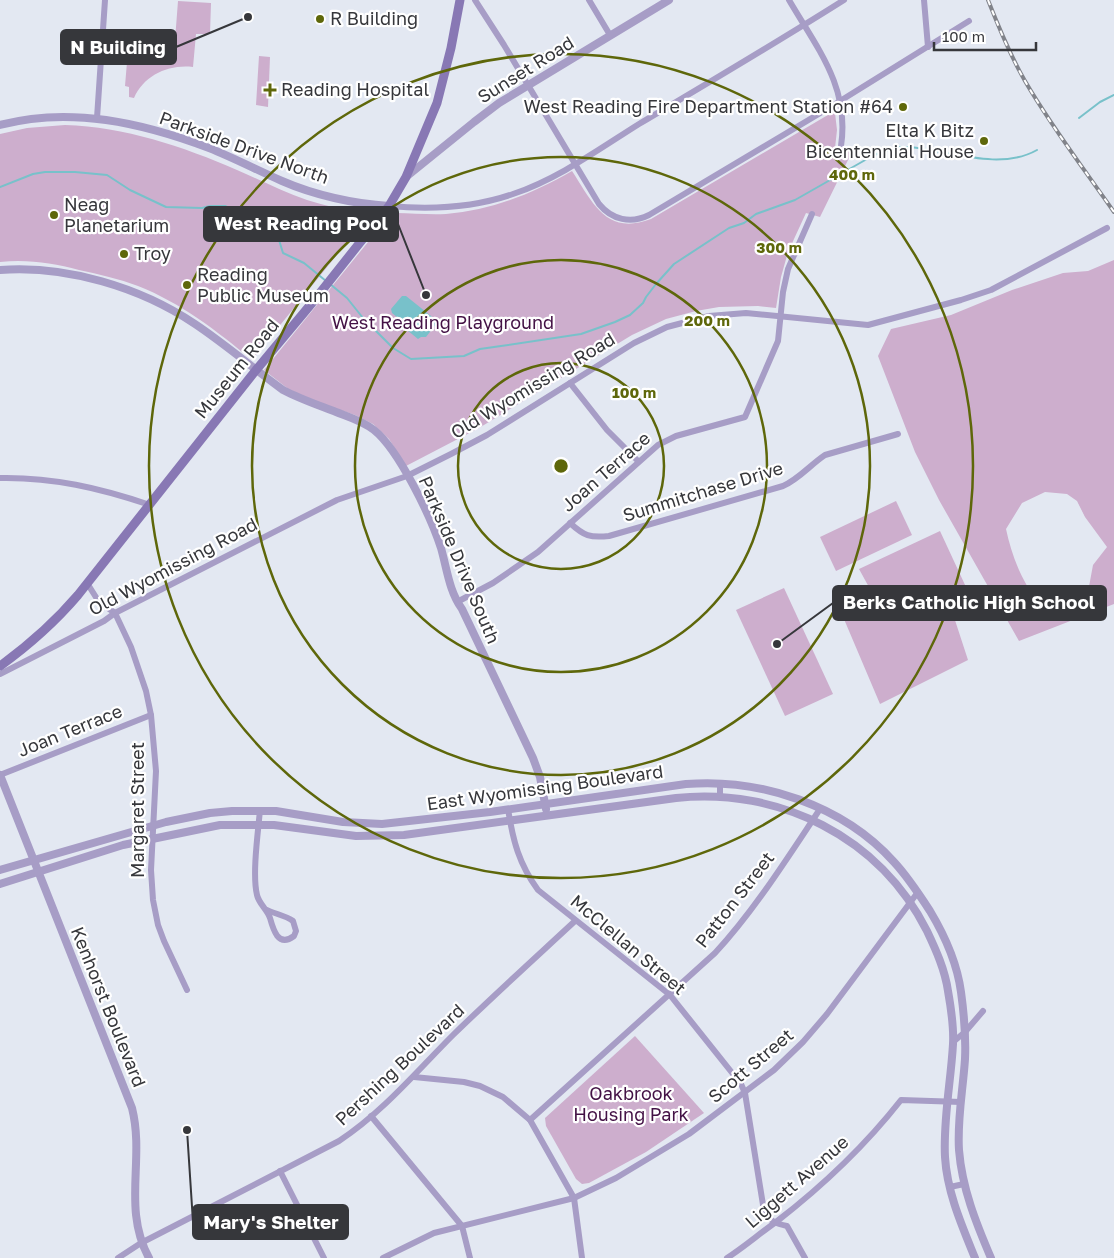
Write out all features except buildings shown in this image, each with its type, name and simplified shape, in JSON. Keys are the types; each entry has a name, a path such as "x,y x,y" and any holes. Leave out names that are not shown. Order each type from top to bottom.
{"main road":[{"name":"Museum Road","path":"0,666 24,649 61,614 390,206 406,177 439,94 451,48 460,0"}],"street":[{"path":"97,118 106,0"},
{"path":"475,0 596,199 604,210 620,219 628,220 644,217 840,101 969,21"},
{"path":"589,0 610,35"},
{"name":"Sunset Road","path":"406,177 474,122 528,85 669,0"},
{"path":"789,0 835,79 844,124 841,146"},
{"path":"390,206 462,207 494,200 529,188 575,163 844,0"},
{"path":"924,0 928,47"},
{"name":"Parkside Drive North","path":"0,125 21,120 55,117 97,118 162,132 208,148 284,182 337,198 390,206"},
{"path":"781,316 783,292 788,269 812,214"},
{"name":"Old Wyomissing Road","path":"0,674 322,507 354,493 407,476 487,435 634,343 677,324 722,314 746,314 868,326 961,300 997,287 1107,228"},
{"name":"Parkside Drive South","path":"0,270 40,270 67,274 94,280 144,297 176,312 195,324 283,390 298,398 355,419 373,429 397,457 417,494 438,540 448,578 457,602 533,758 540,777 547,816"},
{"name":"Joan Terrace","path":"457,602 513,570 538,552 652,448 670,438 745,417 778,341 781,316"},
{"path":"570,383 607,430 638,461"},
{"name":"Summitchase Drive","path":"570,523 582,534 593,538 609,536 783,486 795,480 825,455 898,434"},
{"path":"0,478 36,478 71,483 104,490 150,505"},
{"name":"Margaret Street","path":"87,583 99,602 115,613 136,658 151,715 156,771 151,870 156,914 164,941 187,990"},
{"name":"Joan Terrace","path":"0,775 151,715"},
{"name":"Kenhorst Boulevard","path":"0,775 132,1108 138,1145 134,1193 141,1243 149,1258"},
{"path":"720,783 720,796"},
{"name":"East Wyomissing Boulevard","path":"0,870 154,826 210,813 260,810 289,812 343,822 382,824 508,810 686,784 720,783 778,793 820,809 852,827 894,862 918,892 942,933 956,966 961,991 965,1032 965,1060 958,1128 959,1150 964,1184 976,1223 991,1258"},
{"name":"East Wyomissing Boulevard","path":"0,884 106,850 209,826 259,823 342,835 404,835 676,798 720,796 772,805 813,820 859,848 882,868 910,901 928,934 944,973 948,991 953,1042 944,1139 945,1159 950,1187 975,1258"},
{"name":"Patton Street","path":"530,1120 670,995 727,940 798,843 820,809"},
{"path":"260,810 255,887 257,898 268,914 277,937 286,939 294,936 296,931 293,921 286,916 272,913 265,909"},
{"name":"McClellan Street","path":"508,810 518,855 528,877 538,890 670,995 741,1084 745,1094 764,1211 774,1223 787,1226 805,1258"},
{"name":"Scott Street","path":"383,1258 434,1234 574,1198 616,1178 689,1134 745,1094 778,1066 814,1030 918,892"},
{"name":"Pershing Boulevard","path":"118,1258 141,1243 339,1141 364,1123 414,1077 452,1036 575,921"},
{"path":"953,1042 965,1032 983,1011"},
{"path":"414,1077 464,1082 484,1087 503,1097 530,1120 574,1198 582,1258"},
{"name":"Liggett Avenue","path":"727,1258 802,1202 840,1168 875,1133 901,1100 948,1102"},
{"path":"948,1102 961,1102"},
{"path":"371,1116 462,1226 470,1258"},
{"path":"280,1171 324,1258"},
{"path":"950,1187 964,1184"}],"green space":[{"path":"178,1 211,3 210,34 196,34 193,67 166,69 144,83 134,98 129,97 129,87 125,86 129,38 175,40"},
{"path":"259,56 270,57 268,107 256,105"},
{"name":"West Reading Playground","path":"833,112 835,113 837,130 835,148 851,150 849,158 820,217 806,213 788,252 781,277 776,308 758,306 719,307 666,319 632,335 479,428 406,466 389,439 373,424 355,415 296,395 264,370 390,215 396,213 446,214 496,205 527,194 572,171 594,205 602,213 612,220 623,223 636,223 651,219"},
{"path":"65,125 109,130 153,139 216,161 298,197 363,213 365,220 252,360 212,328 184,309 138,286 101,275 50,264 30,261 0,262 0,134 27,128"},
{"path":"1114,260 1114,604 1019,641 939,500 915,452 878,356 891,329 951,315 1012,290 1063,273 1088,271","holes":["1045,492 1067,494 1077,501 1085,517 1107,547 1093,565 1088,592 1061,604 1046,614 1021,574 1012,552 1006,529 1022,503"]},
{"path":"896,501 912,535 836,571 820,537"},
{"path":"940,531 972,600 952,611 968,660 880,704 838,605 870,589 859,569"},
{"path":"784,588 833,694 785,716 736,610"},
{"name":"Oakbrook Housing Park","path":"635,1036 704,1113 646,1152 589,1183 582,1184 576,1179 546,1126 545,1118"}],"water":[{"path":"402,296 406,296 436,320 436,324 426,337 418,339 407,330 409,327 392,313 391,309"}],"waterway":[{"path":"1079,118 1100,102 1114,95"},
{"path":"330,284 347,298 363,318 393,348 411,359 464,356 480,349 581,334 630,315 643,303 656,284 674,264 729,228 744,223 756,214 795,200 874,155 900,147 910,147 975,158 1007,159 1023,156 1037,150"},
{"path":"0,187 33,174 75,172 107,175 130,190 166,207 202,208 225,206 262,225 279,240 283,253 304,263 326,281"}],"railway":[{"path":"988,0 1010,51 1035,98 1114,212"}],"place":[{"name":"N Building","path":"248,17"},
{"name":"R Building","path":"320,19"},
{"name":"Reading Hospital","path":"270,90"},
{"name":"West Reading Fire Department Station #64","path":"903,107"},
{"name":"Elta K Bitz Bicentennial House","path":"984,141"},
{"name":"Neag Planetarium","path":"54,215"},
{"name":"Troy","path":"124,254"},
{"name":"Reading Public Museum","path":"187,285"},
{"name":"West Reading Pool","path":"426,295"},
{"name":"Berks Catholic High School","path":"777,644"},
{"name":"Mary's Shelter","path":"187,1130"}]}
